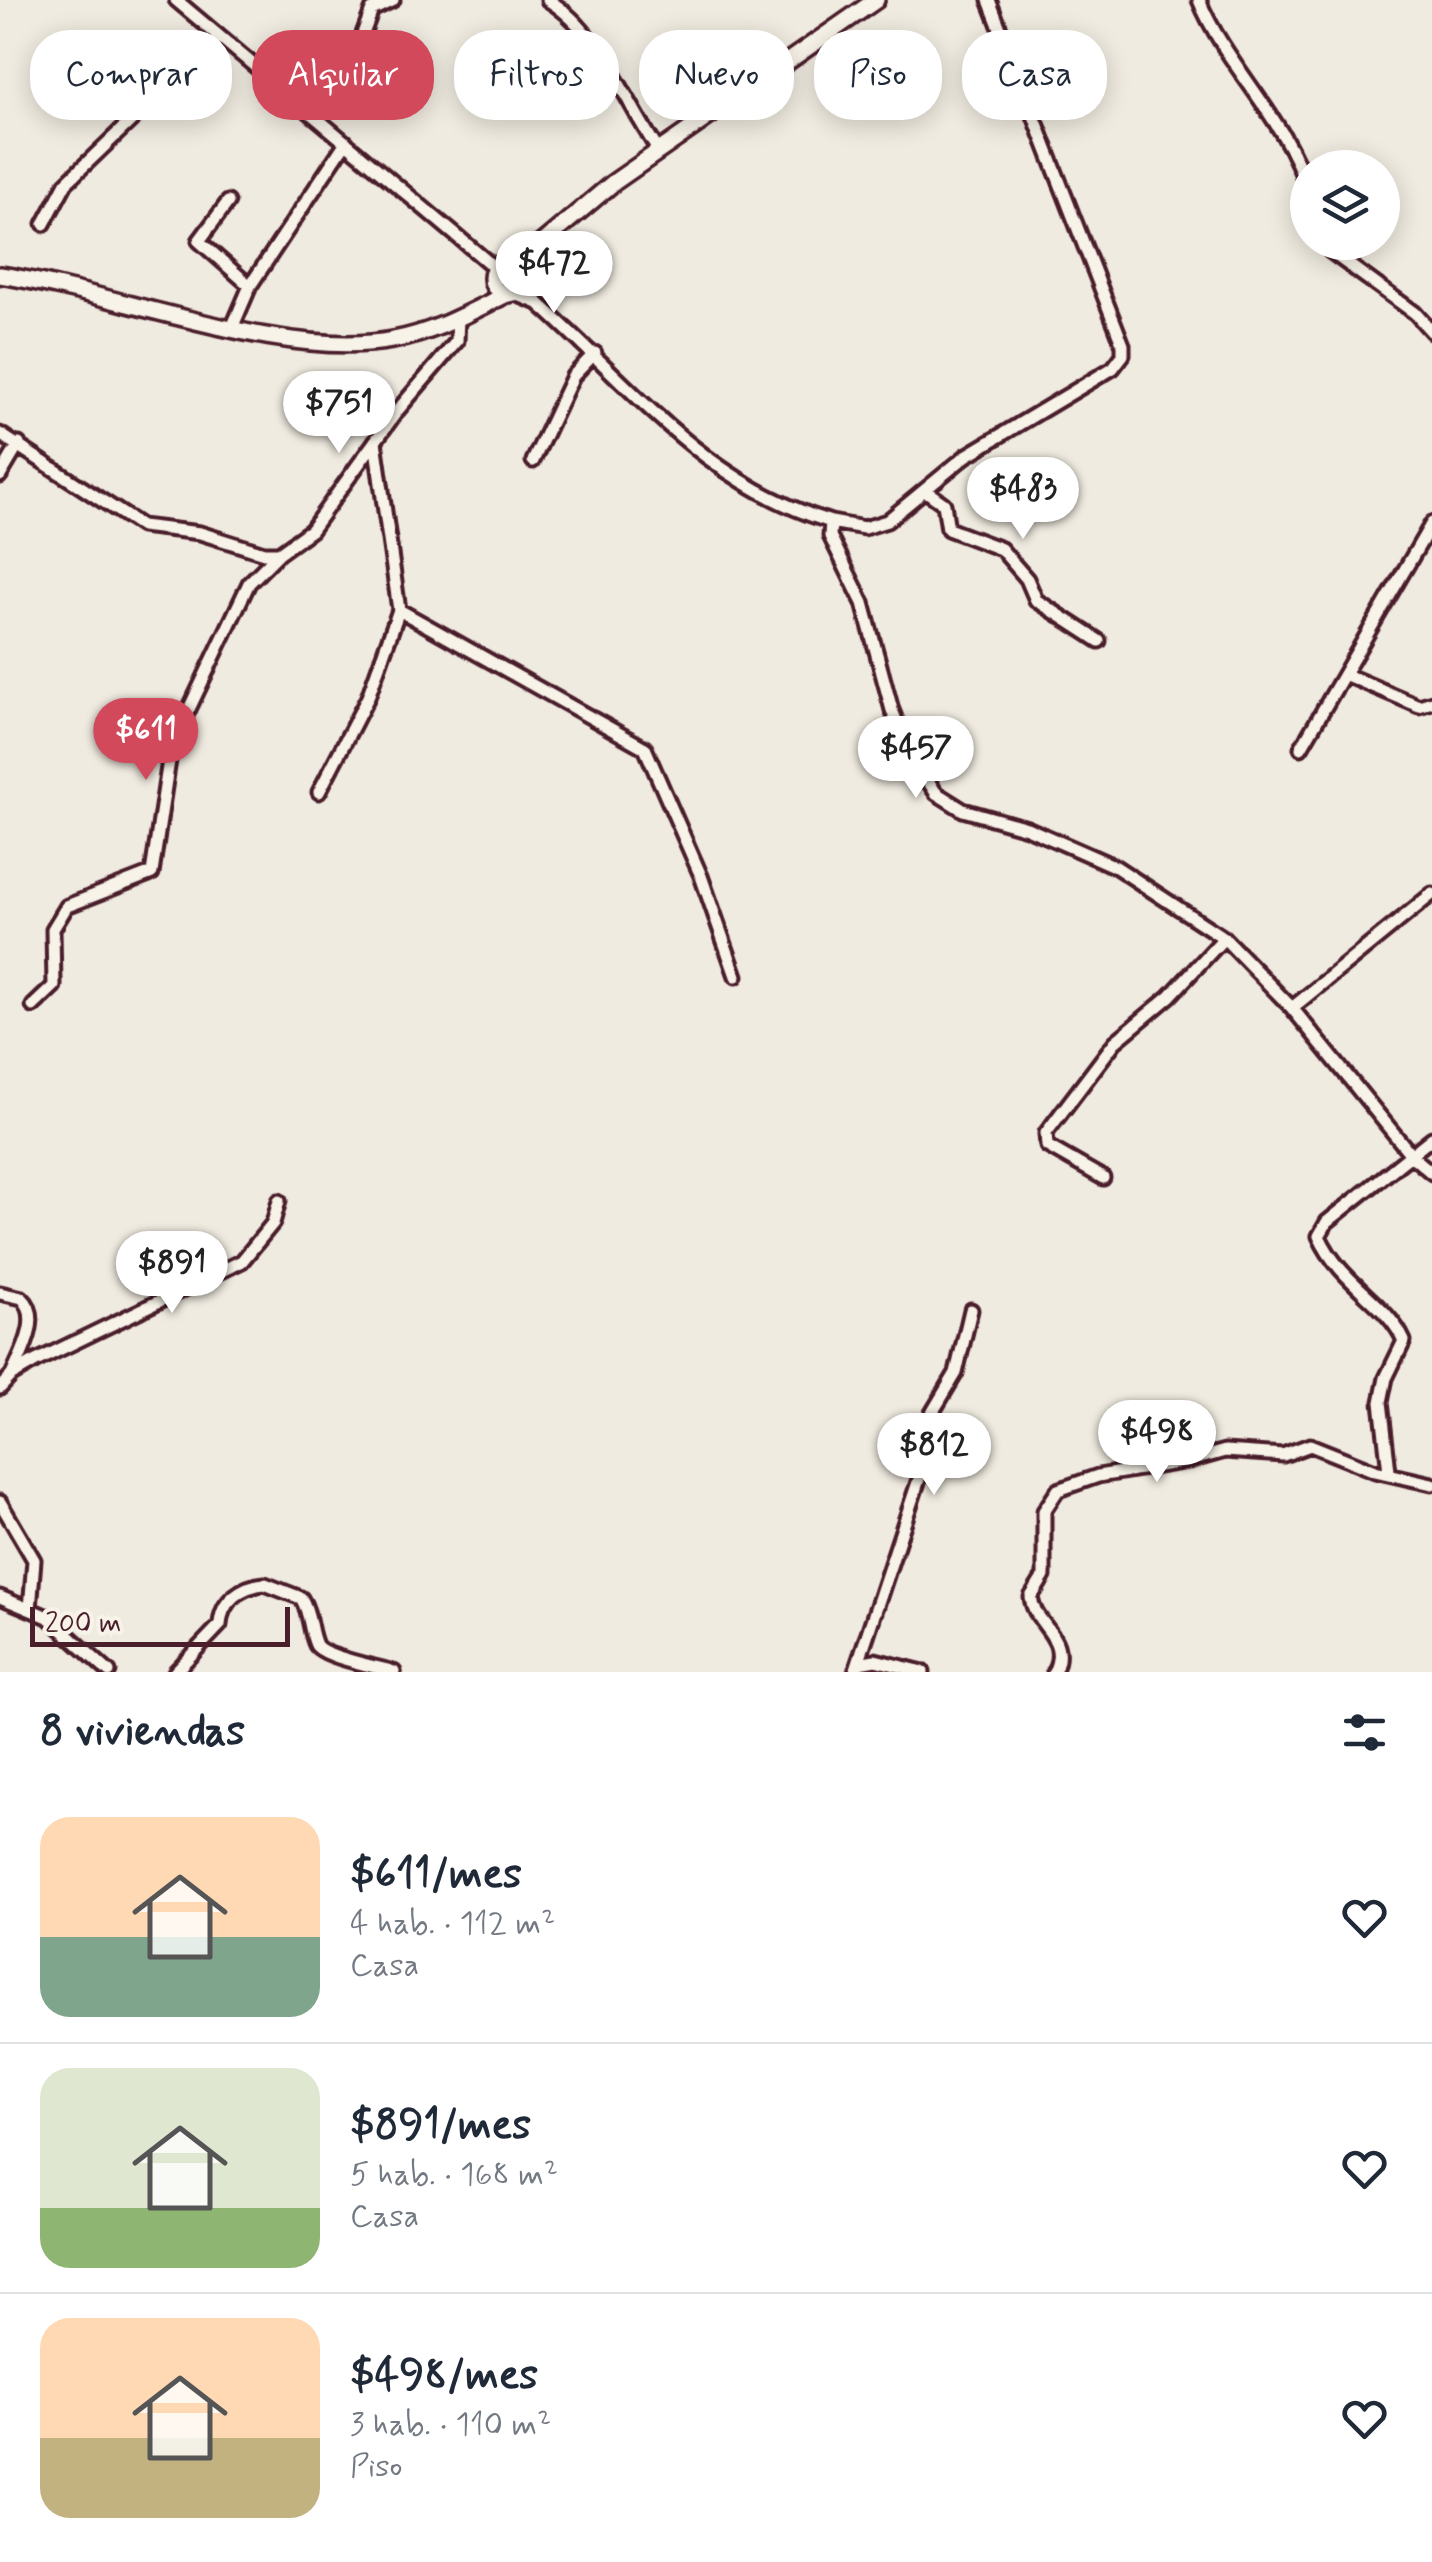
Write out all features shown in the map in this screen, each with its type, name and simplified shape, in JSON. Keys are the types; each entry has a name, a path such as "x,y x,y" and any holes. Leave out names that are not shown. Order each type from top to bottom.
{"main road":[{"path":"517,264 556,226 658,150 876,0"},
{"path":"0,275 232,328 368,344 412,336 461,316 510,294 525,280 517,264 508,261 494,274 461,316"},
{"path":"494,274 496,288 510,294"}],"street":[{"path":"176,0 212,30"},
{"path":"364,30 372,10 393,0"},
{"path":"548,0 564,10 596,49 658,150"},
{"path":"525,280 538,303 595,353 663,422 731,478 771,502 831,522 864,528 887,521 966,456 1112,368 1123,355 1123,346 989,0"},
{"path":"1199,0 1291,150"},
{"path":"232,47 252,63"},
{"path":"44,224 66,183 132,120"},
{"path":"320,120 494,274"},
{"path":"232,328 250,286 346,142"},
{"path":"228,202 199,241 250,286"},
{"path":"1342,260 1415,313 1432,332"},
{"path":"510,294 538,303"},
{"path":"33,1006 54,986 54,929 66,906 152,872 171,747 250,583 279,553 311,530 375,442 458,341 461,316"},
{"path":"533,461 573,376 595,353"},
{"path":"0,434 141,526 200,533 264,553 279,553"},
{"path":"319,792 368,697 399,610 375,442"},
{"path":"0,476 19,444"},
{"path":"926,491 944,504 948,528 1001,549 1027,579 1036,600 1099,641"},
{"path":"831,522 830,536 863,603 892,710 908,751 936,794 962,810 1027,828 1116,867 1224,938 1292,1008 1413,1157 1432,1172"},
{"path":"1301,748 1432,523"},
{"path":"399,610 646,748 701,876 736,976"},
{"path":"1344,674 1419,706 1432,702"},
{"path":"1292,1008 1432,894"},
{"path":"1103,1178 1056,1154 1047,1146 1046,1132 1115,1042 1170,996 1224,938"},
{"path":"1389,1472 1381,1402 1386,1378 1404,1341 1396,1323 1332,1263 1319,1236 1328,1222 1432,1138"},
{"path":"12,1374 242,1261 273,1223 279,1201"},
{"path":"0,1293 22,1298 30,1311 30,1329 12,1374 0,1388"},
{"path":"857,1668 919,1479 932,1413 956,1374 971,1310"},
{"path":"1054,1672 1060,1652 1056,1638 1034,1611 1031,1597 1044,1576 1044,1511 1058,1490 1098,1476 1171,1461 1189,1462 1225,1451 1283,1455 1310,1445 1375,1471 1432,1484"},
{"path":"0,1502 34,1560 30,1608"},
{"path":"176,1672 220,1626 221,1611 228,1601 265,1584 302,1598 313,1620 315,1643 326,1655 394,1672"},
{"path":"0,1597 30,1608 66,1630 109,1672"},
{"path":"857,1668 875,1660 923,1672"}]}
